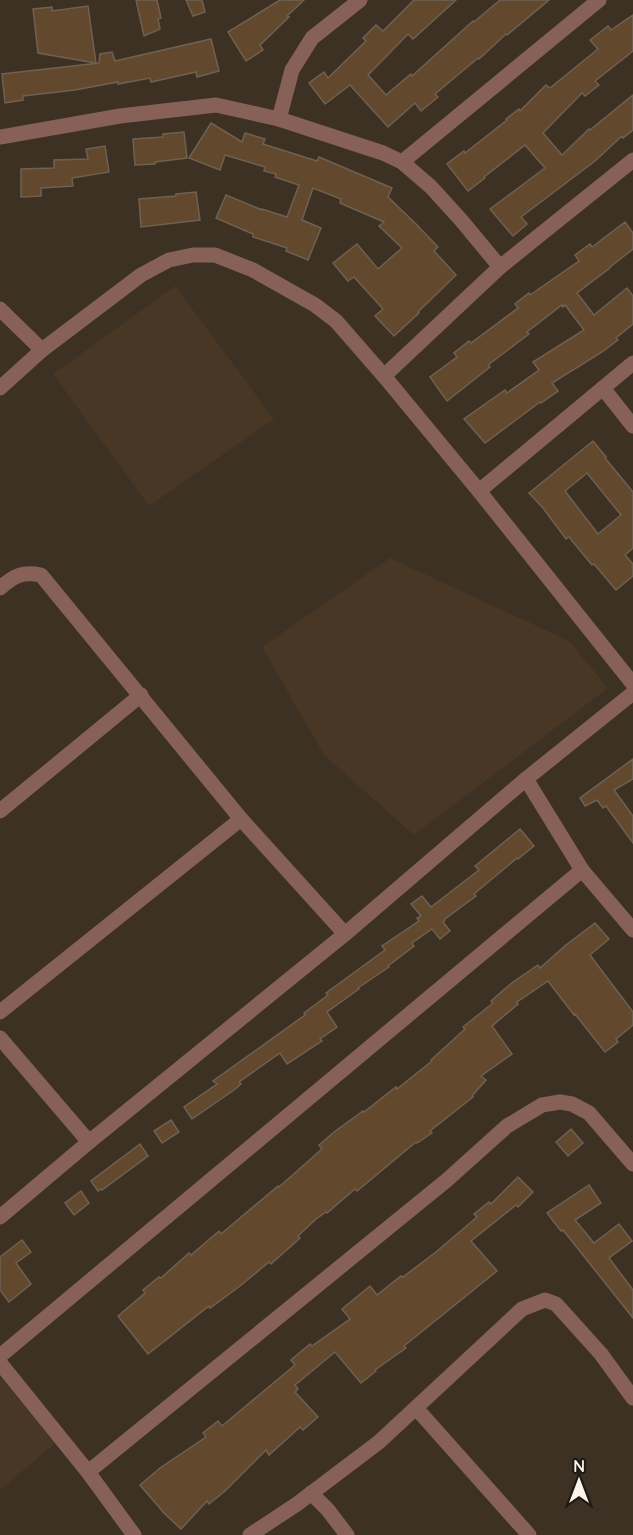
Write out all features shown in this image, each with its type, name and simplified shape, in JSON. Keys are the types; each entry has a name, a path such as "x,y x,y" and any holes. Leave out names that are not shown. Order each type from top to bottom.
{"street":[{"path":"279,119 292,70 312,38 360,0"},
{"path":"402,162 599,0"},
{"path":"0,137 120,116 216,105 279,119 383,153 402,162 431,187 500,267"},
{"path":"384,376 500,267 633,160"},
{"path":"0,388 42,350 141,275 169,260 194,255 215,255 253,270 315,305 336,321 479,491 633,684"},
{"path":"0,309 42,350"},
{"path":"479,491 633,363"},
{"path":"603,388 633,426"},
{"path":"0,588 21,574 28,572 41,575 241,819 345,934"},
{"path":"0,1216 345,934 526,779 633,693"},
{"path":"0,811 141,695"},
{"path":"526,779 582,870 633,930"},
{"path":"0,1012 241,819"},
{"path":"0,1356 582,870"},
{"path":"0,1038 89,1142"},
{"path":"88,1472 447,1180 507,1125 542,1105 560,1102 572,1104 589,1113 633,1164"},
{"path":"250,1535 297,1504 378,1442 522,1309 545,1300 556,1304 565,1313 601,1354 633,1398"},
{"path":"0,1363 88,1472 134,1535"},
{"path":"416,1408 529,1535"},
{"path":"311,1493 328,1510 347,1535"}],"shaded area":[{"path":"175,286 274,419 149,506 53,374"},
{"path":"390,558 569,641 608,688 414,835 324,755 262,647"},
{"path":"0,1376 55,1443 0,1490"}],"building":[{"path":"136,0 157,0 161,18 158,19 160,29 144,36"},
{"path":"186,0 202,0 205,12 193,16"},
{"path":"280,0 304,0 260,45 263,50 246,61 228,32"},
{"path":"414,0 456,0 413,39 408,34 368,75 386,95 411,74 412,76 500,0 549,0 435,94 438,97 421,111 415,103 388,127 350,85 325,104 309,83 324,72 328,78 366,41 363,38 376,25 383,31"},
{"path":"88,6 96,63 38,53 33,9 52,7 52,11"},
{"path":"633,15 633,51 595,81 599,85 585,96 582,93 543,133 562,155 589,129 633,95 633,130 623,138 622,136 595,161 521,217 527,224 513,236 490,209 545,168 525,145 468,191 447,164 464,151 465,153 519,109 520,111 546,85 550,88 598,49 590,40 608,26 611,30"},
{"path":"211,39 219,71 197,77 196,72 151,82 150,78 23,96 23,100 5,103 2,74 99,63 100,54 112,52 115,61"},
{"path":"211,123 242,142 245,133 265,139 263,144 317,161 319,157 392,188 388,197 438,247 434,251 456,275 394,336 375,316 383,309 354,277 348,281 333,263 357,244 378,269 402,248 379,226 384,222 340,203 341,199 313,188 302,220 321,228 308,260 286,251 287,248 253,237 253,234 216,218 226,195 262,210 287,217 299,185 275,177 276,174 264,171 265,167 225,155 220,170 189,158"},
{"path":"184,132 187,158 135,165 133,139 163,137 163,134"},
{"path":"105,146 109,172 72,178 73,186 41,188 41,196 21,197 21,169 54,168 54,160 88,159 86,149"},
{"path":"196,192 200,220 141,227 139,199"},
{"path":"625,222 633,233 633,249 577,293 594,315 627,288 633,296 633,324 616,338 618,340 602,352 552,383 558,391 485,443 464,419 505,390 507,393 539,370 533,362 584,330 565,305 527,332 529,334 488,365 490,367 447,401 430,377 457,357 454,353 469,341 471,343 518,308 515,304 529,293 530,295 579,261 575,255 590,244 592,247"},
{"path":"593,441 633,492 633,548 625,555 633,564 633,576 616,590 569,537 566,539 529,493","holes":["587,473 621,515 598,534 565,491"]},
{"path":"633,759 633,779 614,790 633,816 633,843 606,806 603,808 597,800 585,806 580,798"},
{"path":"520,829 534,846 474,894 476,896 445,919 443,922 450,931 440,939 432,929 412,943 414,946 389,967 327,1012 337,1027 320,1039 322,1041 287,1064 280,1053 239,1082 241,1084 234,1090 192,1119 184,1107 217,1084 213,1081 305,1015 304,1013 328,995 326,993 385,950 382,946 419,921 417,918 421,916 411,904 422,896 431,907 479,870 475,866"},
{"path":"595,923 609,939 590,955 633,1012 633,1025 616,1039 618,1042 605,1052 548,981 517,1002 518,1004 492,1026 512,1054 481,1076 486,1080 473,1097 430,1131 432,1133 416,1142 357,1191 355,1189 327,1213 316,1219 298,1236 300,1238 271,1264 269,1262 148,1354 118,1316 145,1293 143,1290 219,1231 221,1234 279,1187 322,1149 319,1145 334,1132 396,1087 397,1089 432,1061 465,1029 463,1027 493,1003 491,1001 513,982 538,965 540,968"},
{"path":"171,1120 179,1132 162,1143 154,1131"},
{"path":"571,1129 583,1143 568,1156 556,1142"},
{"path":"140,1144 148,1156 98,1191 91,1181"},
{"path":"518,1177 533,1192 518,1207 516,1205 471,1241 497,1271 361,1383 335,1352 295,1385 298,1389 295,1392 318,1417 303,1430 300,1427 269,1455 266,1450 225,1491 209,1504 207,1501 181,1529 164,1513 140,1485 160,1468 206,1437 203,1433 218,1421 222,1426 295,1365 291,1360 310,1344 312,1346 350,1319 342,1309 370,1286 377,1295 401,1276 403,1277 477,1217 474,1214 489,1202 491,1204"},
{"path":"589,1185 601,1203 575,1220 594,1243 619,1224 632,1241 609,1258 633,1290 633,1318 547,1213"},
{"path":"81,1191 89,1203 74,1215 65,1203"},
{"path":"22,1240 31,1252 16,1263 31,1284 9,1302 0,1290 0,1257"}]}
